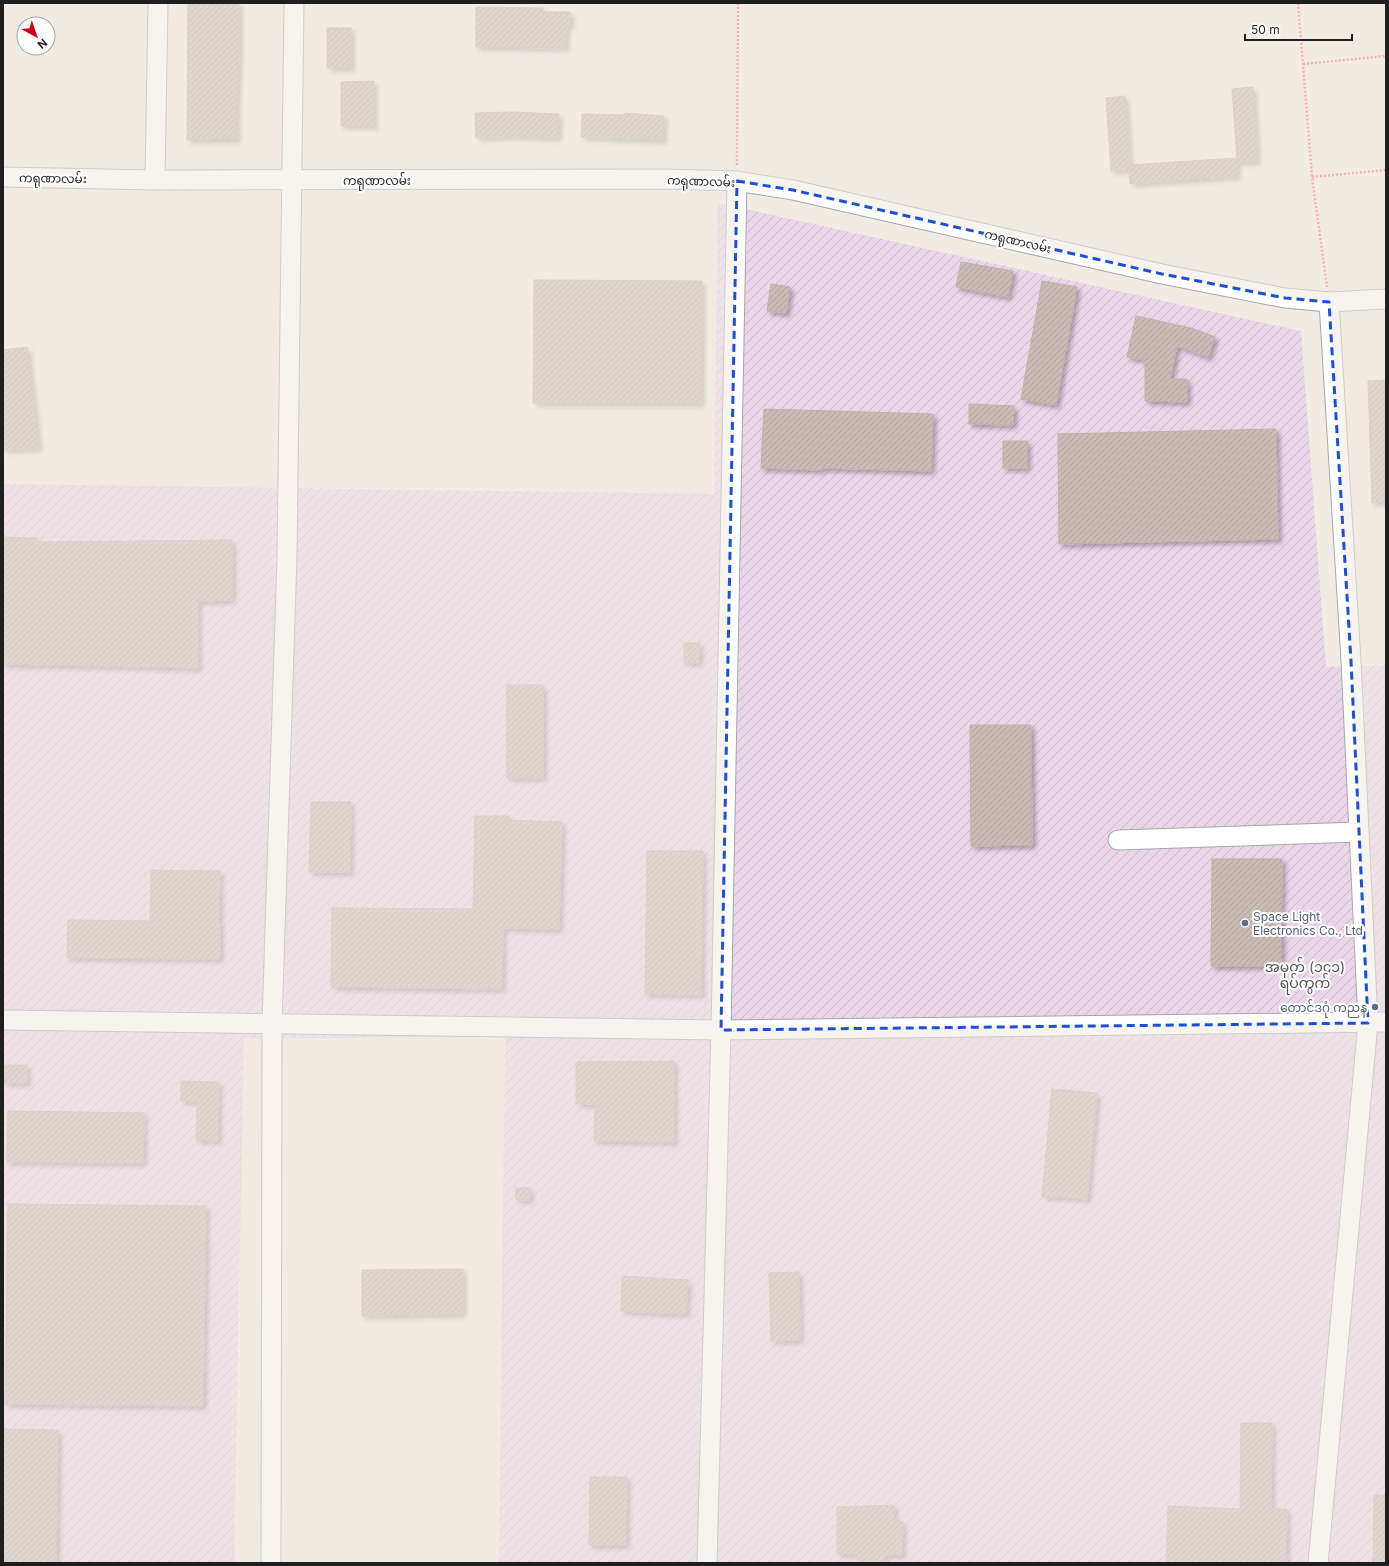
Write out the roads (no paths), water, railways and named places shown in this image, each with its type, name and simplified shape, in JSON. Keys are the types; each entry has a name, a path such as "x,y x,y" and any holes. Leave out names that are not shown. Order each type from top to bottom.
{"street":[{"path":"155,180 158,3"},
{"path":"271,1563 272,1024 287,557 294,3"},
{"name":"ကရုဏာလမ်း","path":"3,177 155,180 666,179 737,181 792,190 1169,275 1285,298 1329,302 1386,299"},
{"path":"707,1563 721,1030 737,181"},
{"path":"1318,1563 1377,1022 1359,832 1351,661 1329,302"},
{"path":"1118,840 1359,832"},
{"path":"3,1020 721,1030 1377,1022"}],"place":[{"name":"Space Light Electronics Co., Ltd","path":"1245,923"},
{"name":"တောင်ဒဂုံ ကညန","path":"1375,1007"}],"district":[{"name":"အမှတ် (၁၄၁) ရပ်ကွက်","path":"1305,974"}]}
